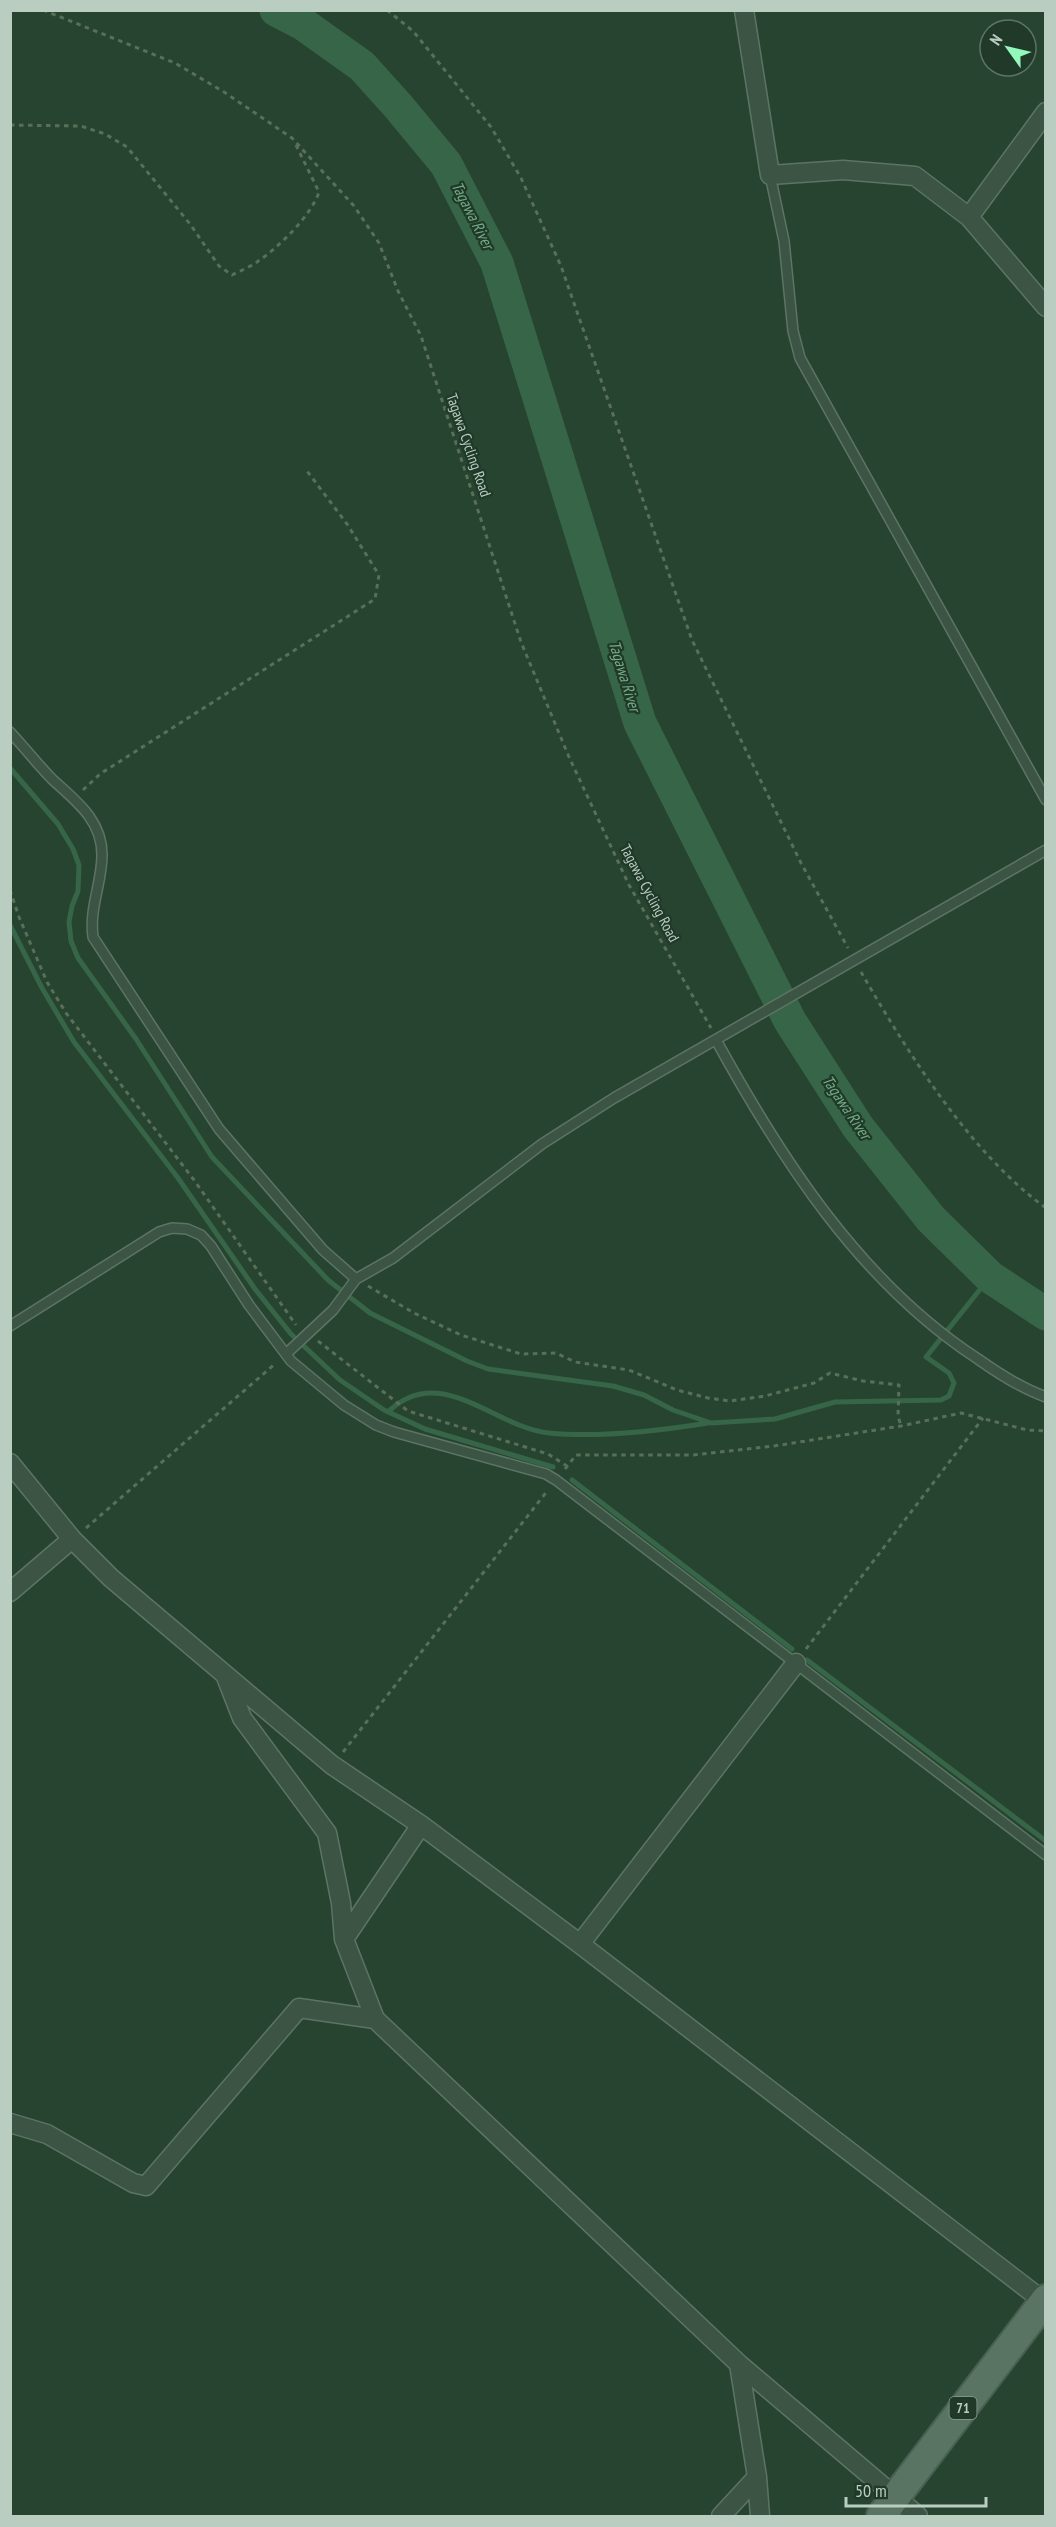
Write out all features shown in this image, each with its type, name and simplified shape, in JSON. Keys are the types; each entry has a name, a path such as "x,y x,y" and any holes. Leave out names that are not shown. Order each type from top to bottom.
{"main road":[{"name":"71","path":"888,2507 1045,2301"}],"street":[{"path":"744,10 770,175 843,170 915,176 969,217 1046,307"},
{"path":"969,217 1046,112"},
{"path":"10,1463 72,1539 111,1578 332,1765 421,1825 580,1944 1045,2301"},
{"path":"10,1592 72,1539"},
{"path":"580,1944 796,1663"},
{"path":"225,1675 242,1718 327,1833 341,1904 344,1939 375,2019 888,2507 918,2517"},
{"path":"344,1939 421,1825"},
{"path":"10,2123 47,2134 134,2183 146,2186 299,2008 375,2019"},
{"path":"739,2364 757,2477 760,2517"},
{"path":"721,2517 757,2477"}],"lane":[{"path":"770,175 784,241 794,338 800,358 1046,800"},
{"path":"10,732 53,780 75,798 88,813 102,851 102,871 91,921 93,937 219,1129 323,1250 356,1279"},
{"path":"286,1354 333,1310 356,1279 393,1258 542,1144 718,1036 852,963 1046,850"},
{"path":"718,1036 742,1087 784,1154 830,1217 867,1262 926,1321 965,1351 1028,1390 1046,1397"},
{"path":"10,1326 159,1232 172,1228 188,1229 201,1235 291,1361 344,1405 376,1425 546,1474 556,1480 1046,1855"}],"path":[{"name":"Tagawa Cycling Road","path":"43,10 175,63 224,92 292,138 354,206 379,243 398,291 421,336 521,642 569,757 629,885 718,1036"},
{"path":"387,10 414,31 484,118 521,178 561,266 692,640 852,963 930,1081 968,1132 1029,1196 1046,1208"},
{"path":"10,125 81,126 105,134 127,147 189,224 219,266 232,275 257,262 291,231 314,205 319,192 292,138"},
{"path":"75,798 100,774 375,599 379,574 307,471"},
{"path":"10,890 47,982 66,1013 194,1180 285,1313 298,1328 360,1373 404,1409 548,1454 567,1466"},
{"path":"356,1279 414,1313 461,1335 521,1354 556,1353 575,1362 629,1370 677,1390 730,1401 790,1390 814,1383 830,1373 863,1381 899,1385 898,1413 901,1426"},
{"path":"72,1539 286,1354"},
{"path":"332,1765 576,1455 693,1455 774,1446 901,1426 961,1413 1027,1430 1046,1431"},
{"path":"796,1663 983,1418"}],"waterway":[{"name":"Tagawa River","path":"276,10 303,24 362,66 398,106 446,164 497,263 640,723 790,1021 858,1127 931,1219 990,1277 1046,1314"},
{"path":"10,768 58,824 73,849 79,865 78,891 69,922 71,941 78,958 136,1039 212,1157 328,1280 370,1313 488,1369 613,1386 644,1395 673,1410 711,1423 775,1419 835,1402 941,1400 949,1396 954,1383 949,1373 926,1357 990,1277"},
{"path":"10,925 42,988 74,1042 178,1178 255,1289 291,1334 340,1380 384,1410 425,1429 553,1467"},
{"path":"388,1412 408,1398 428,1393 448,1395 529,1429 549,1433 588,1435 628,1433 708,1423"},
{"path":"572,1480 792,1649"},
{"path":"807,1660 1046,1841"}]}
